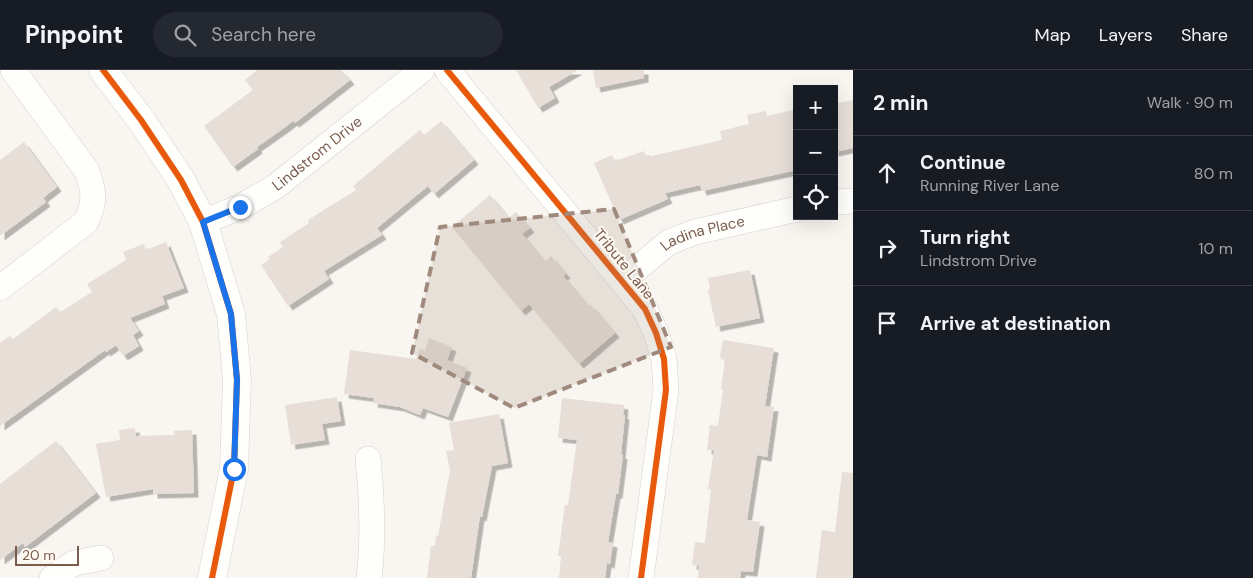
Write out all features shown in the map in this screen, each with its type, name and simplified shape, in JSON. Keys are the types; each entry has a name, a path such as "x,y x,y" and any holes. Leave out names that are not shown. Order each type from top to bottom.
{"street":[{"path":"0,288 86,222 93,208 94,190 87,171 13,70"},
{"path":"103,70 141,120 180,180 203,222 231,314 237,380 234,469 212,578"},
{"name":"Lindstrom Drive","path":"203,222 240,207 275,187 422,70"},
{"name":"Tribute Lane","path":"447,70 645,309 656,333 664,359 666,390 641,578"},
{"path":"838,202 853,201"},
{"name":"Ladina Place","path":"622,282 669,242 695,232 793,210"},
{"path":"368,459 372,505 372,555 369,578"},
{"path":"52,578 74,563 101,558"}],"highlighted area":[{"path":"614,209 671,347 514,408 412,353 440,227"}],"building":[{"path":"257,70 341,70 350,80 295,123 293,121 257,147 258,149 233,167 204,126 253,90 245,80"},
{"path":"516,70 578,70 549,87 555,98 538,108"},
{"path":"593,70 644,70 644,78 596,88"},
{"path":"853,100 853,148 838,151 838,130 838,103"},
{"path":"793,110 793,171 702,191 700,185 665,193 668,199 619,220 594,163 612,155 615,161 644,151 647,157 722,140 720,131 749,124 747,115 766,111 767,116"},
{"path":"441,121 474,160 434,194 428,186 377,228 382,235 324,271 329,279 288,306 261,265 270,259 268,257 283,247 280,242 309,223 308,220 356,190 353,186 420,130 424,135"},
{"path":"24,142 57,187 43,198 46,202 0,236 0,160"},
{"path":"490,195 509,218 516,212 530,228 522,234 545,262 551,256 566,274 563,276 589,307 591,305 615,333 579,364 529,304 521,311 452,227"},
{"path":"166,242 184,288 162,296 165,304 130,318 139,331 133,335 139,346 123,356 116,345 106,352 105,350 0,426 0,343 10,336 13,339 56,307 60,312 92,292 87,284 126,260 123,252 144,244 146,250"},
{"path":"750,270 760,318 716,327 708,290 710,289 708,278"},
{"path":"429,338 452,347 447,360 467,368 448,417 423,408 420,415 400,407 373,403 374,398 344,394 350,350 416,359 420,349 425,351"},
{"path":"723,340 774,348 765,406 774,407 767,457 757,455 747,520 760,522 753,572 741,571 740,578 698,578 699,566 692,565 695,542 705,543 711,489 708,489 714,450 707,450 710,425 718,426 725,360 721,359 720,356"},
{"path":"337,397 341,421 322,424 325,440 291,445 285,405"},
{"path":"562,398 624,405 623,415 625,415 621,454 623,455 618,494 616,494 608,542 613,543 610,564 607,563 605,578 559,578 561,556 558,556 565,505 568,505 577,440 558,438"},
{"path":"499,414 508,463 492,466 482,517 480,516 471,578 427,578 431,546 435,546 436,535 438,536 450,470 446,451 454,450 449,423"},
{"path":"135,428 136,436 174,435 174,431 192,430 194,493 153,494 153,489 106,497 96,444 120,440 119,430"},
{"path":"56,441 96,493 25,547 23,543 0,560 0,484"},
{"path":"842,472 853,473 853,578 816,578 822,530 835,532"}],"cycle path":[{"path":"103,70 141,120 181,180 203,222 231,314 237,380 234,469 212,578"},
{"path":"447,70 645,309 656,333 664,359 666,390 641,578"}],"route":[{"path":"234,469 237,380 231,314 203,222 240,207"}]}
